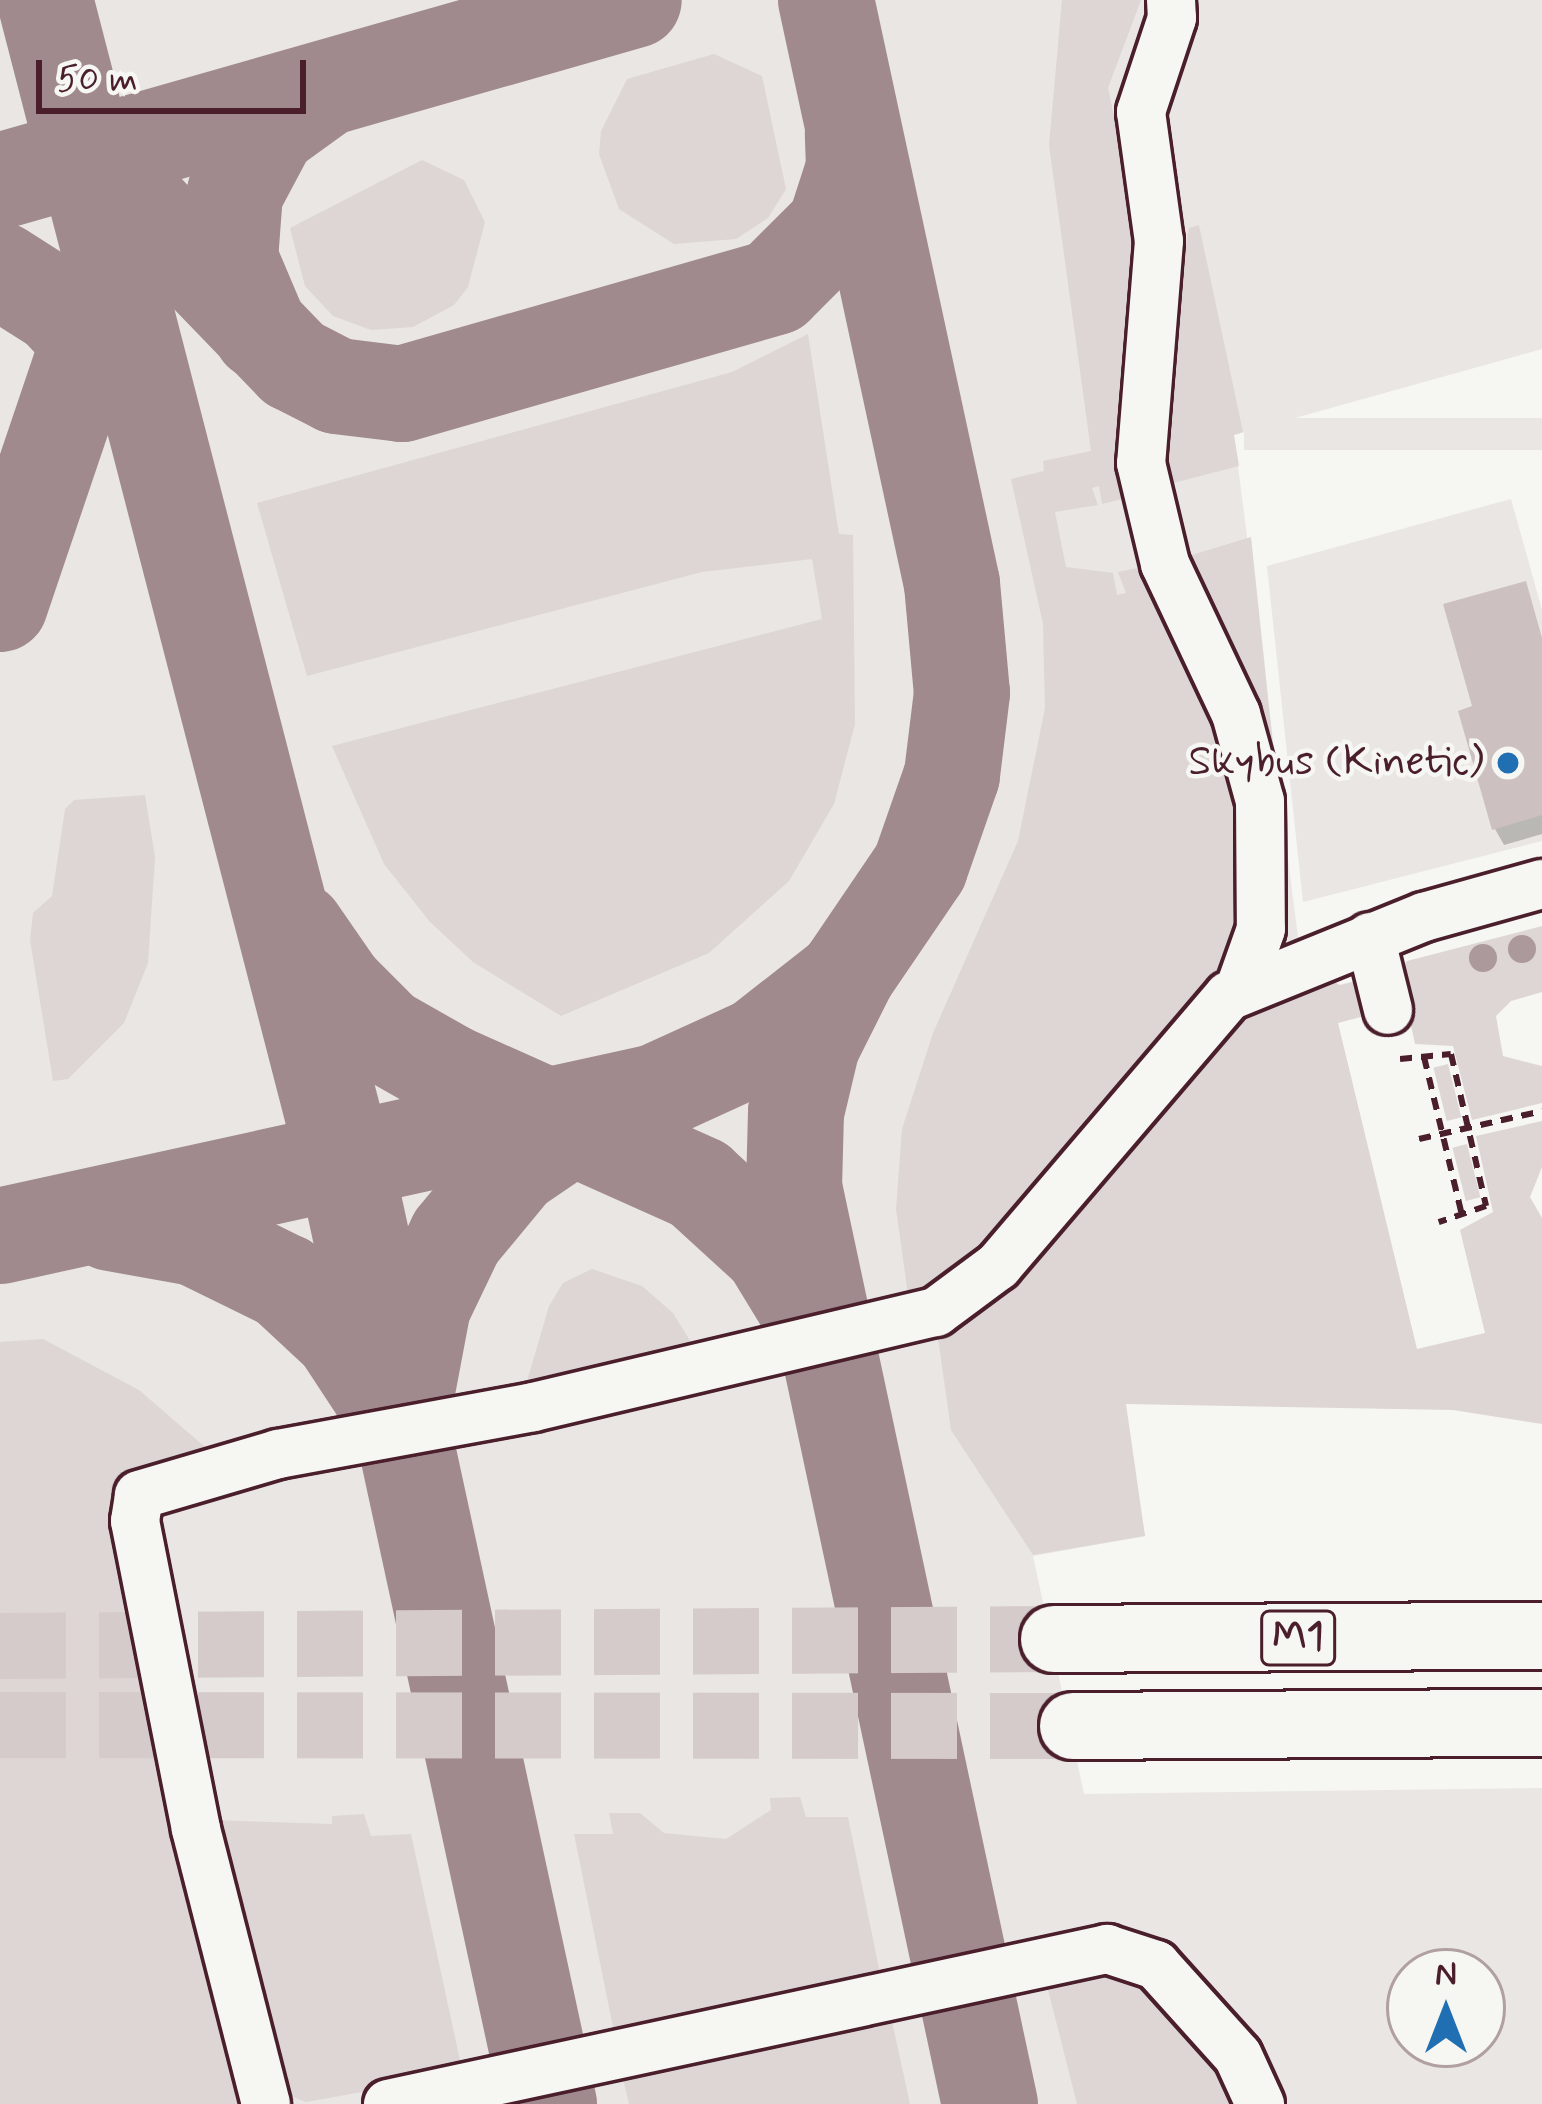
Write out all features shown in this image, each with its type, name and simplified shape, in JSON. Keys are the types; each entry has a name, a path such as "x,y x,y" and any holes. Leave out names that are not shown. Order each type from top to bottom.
{"highway":[{"name":"M1","path":"1054,1640 1542,1636"},
{"name":"M1","path":"1072,1726 1542,1723"}],"lane":[{"path":"1171,0 1172,18 1142,112 1160,241 1142,463 1166,564 1236,714 1260,801 1261,928 1240,988"},
{"path":"266,2104 196,1829 135,1521 139,1495 278,1454 555,1402 936,1312 998,1266 1206,1016 1240,988 1370,937 1542,884"},
{"path":"1370,937 1388,1010"},
{"path":"388,2104 1106,1948 1156,1965 1238,2056 1260,2104"}],"path":[{"path":"1400,1059 1451,1054 1486,1207 1439,1222"},
{"path":"1424,1057 1462,1215"},
{"path":"1419,1139 1542,1112"}],"shaded area":[{"path":"0,0 1542,0 1542,349 1234,435 1306,1000 1101,1259 1145,1536 1033,1556 1084,1794 1542,1788 1542,2104 0,2104"},
{"path":"1062,0 1141,0 1108,88 1145,261 1138,495 1102,504 1099,486 1092,488 1098,505 1055,512 1066,567 1113,573 1117,595 1126,593 1118,572 1157,564 1258,842 1230,964 1004,1242 910,1309 896,1209 902,1129 933,1033 1018,841 1045,708 1043,624 1011,479 1044,471 1043,461 1091,451 1049,145"},
{"path":"714,54 762,76 786,189 768,218 736,239 674,244 619,209 599,154 601,131 627,79"},
{"path":"422,160 464,180 485,222 468,287 454,305 413,327 371,330 333,316 305,286 290,228"},
{"path":"1199,225 1243,432 1234,435 1239,466 1158,487 1180,279 1189,228"},
{"path":"808,334 839,534 853,535 855,724 834,804 789,881 709,953 561,1016 473,962 430,922 384,864 332,746 822,619 812,559 702,572 307,676 257,503 732,372"},
{"path":"1244,418 1542,418 1542,450 1244,450"},
{"path":"1511,499 1542,610 1542,841 1303,902 1267,566"},
{"path":"1251,537 1286,866 1272,854 1172,561"},
{"path":"145,795 155,857 148,963 124,1023 68,1079 53,1081 30,940 33,913 52,896 65,809 74,800"},
{"path":"1542,926 1542,992 1511,1001 1496,1016 1503,1056 1542,1066 1542,1103 1472,1120 1453,1046 1415,1044 1399,970 1407,961"},
{"path":"1318,974 1340,985 1363,979 1372,1014 1338,1023 1417,1349 1485,1333 1460,1230 1493,1212 1476,1136 1542,1121 1542,1167 1530,1197 1542,1218 1542,1424 1453,1410 1126,1404 1145,1536 1033,1555 951,1430 937,1331 1225,1020"},
{"path":"1448,1064 1461,1117 1447,1121 1433,1068"},
{"path":"1467,1144 1480,1197 1466,1201 1452,1148"},
{"path":"592,1269 642,1286 673,1313 700,1357 522,1398 549,1306 563,1283"},
{"path":"43,1339 139,1390 219,1459 142,1481 253,2104 0,2104 0,1342"},
{"path":"800,1797 806,1817 848,1817 882,1983 616,2042 574,1834 613,1834 609,1813 640,1813 664,1833 726,1839 771,1810 770,1798"},
{"path":"364,1814 371,1836 411,1834 463,2074 306,2102 286,2094 209,1820 332,1824 332,1816"},
{"path":"1139,1969 1249,2104 1077,2104 1043,1970"},
{"path":"888,2003 910,2104 629,2104 619,2061"}],"building":[{"path":"1526,581 1542,638 1542,815 1492,830 1458,711 1472,706 1443,604"}],"taxiway":[{"path":"45,0 345,1162 549,2104"},
{"path":"0,181 634,0"},
{"path":"826,0 952,584 962,693 952,775 920,867 848,973 812,1045 796,1112 794,1187 990,2104"},
{"path":"261,332 230,259 235,193 269,129 323,90"},
{"path":"91,154 294,364 337,386 402,394 775,287 835,227 854,168 853,134"},
{"path":"0,604 120,250"},
{"path":"0,270 58,307 126,381"},
{"path":"297,930 337,988 384,1035 449,1072 699,1184 771,1250 810,1314"},
{"path":"0,1236 656,1092 759,1045 842,980"},
{"path":"406,1396 423,1306 456,1237 514,1167 586,1118"},
{"path":"111,1223 195,1238 285,1282 341,1334 387,1404"}],"tunnel":[{"path":"0,1646 1054,1639"},
{"path":"0,1725 1073,1726"}],"place":[{"name":"Skybus (Kinetic)","path":"1508,763"}]}
